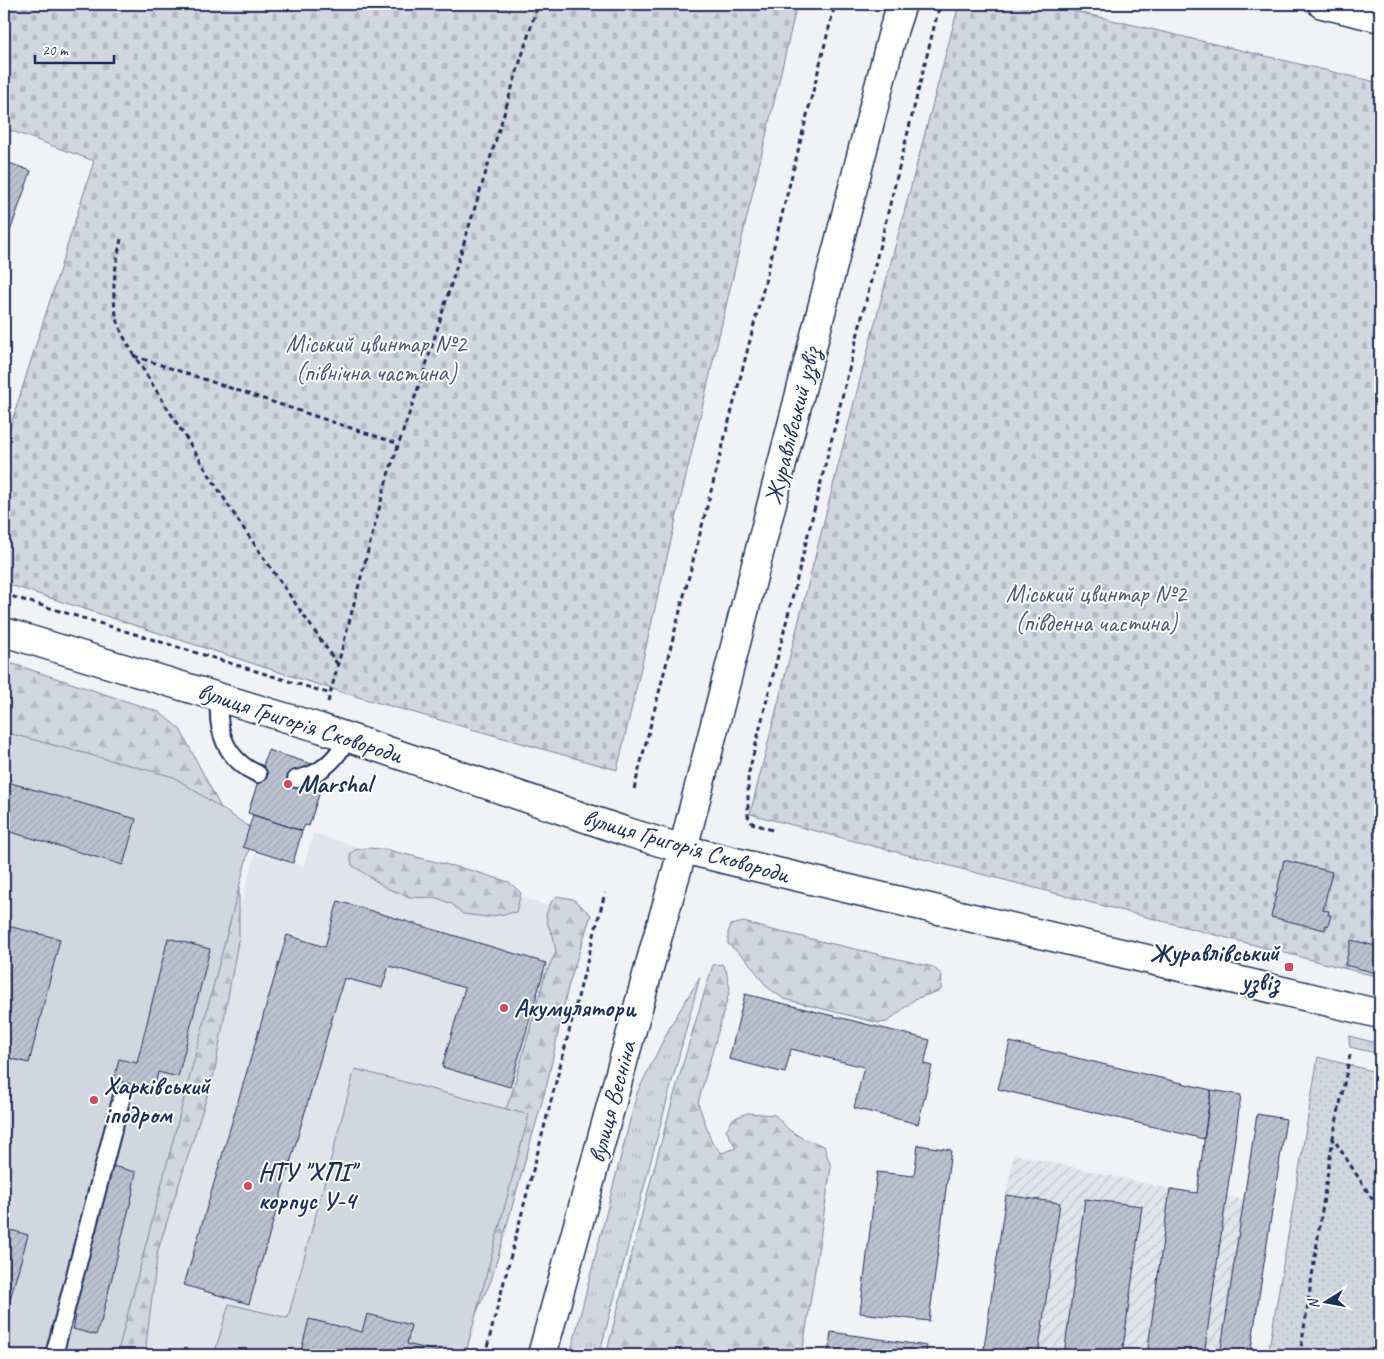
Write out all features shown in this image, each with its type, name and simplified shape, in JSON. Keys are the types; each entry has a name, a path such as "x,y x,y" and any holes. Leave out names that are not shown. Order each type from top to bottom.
{"main road":[{"name":"Журавлівський узвіз","path":"683,849 902,4"},
{"path":"1322,4 1380,18"},
{"name":"вулиця Григорія Сковороди","path":"4,632 320,728 624,831 683,849 1380,1014"},
{"name":"вулиця Весніна","path":"542,1355 683,849"}],"lane":[{"path":"220,697 218,719 227,746 238,761 258,774"},
{"path":"296,779 307,777 331,762 337,756 348,737"},
{"path":"54,1355 122,1096"}],"path":[{"path":"320,728 331,694 388,475 427,362 538,4"},
{"path":"634,788 764,286 834,4"},
{"path":"772,830 752,822 748,816 748,776 935,25 942,4"},
{"path":"121,239 114,279 115,306 119,327 134,355 237,519 338,665"},
{"path":"134,355 399,444"},
{"path":"4,594 331,694"},
{"path":"485,1355 605,893"},
{"path":"1300,1355 1333,1138 1350,1055"},
{"path":"1333,1138 1380,1211"}],"shaded area":[{"path":"313,833 588,918 467,1355 119,1355 255,854 304,866"},
{"path":"1014,1154 1170,1189 1268,1203 1247,1355 983,1355 1006,1195"}],"green space":[{"name":"Міський цвинтар №2 (північна частина)","path":"4,4 797,4 617,770 344,693 4,583 4,446 94,161 4,128"},
{"name":"Міський цвинтар №2 (південна частина)","path":"959,4 1044,4 1380,83 1380,977 750,814 856,395"},
{"name":"Харківський іподром","path":"4,661 159,712 180,729 222,810 239,871 239,936 214,1074 158,1250 146,1344 149,1355 99,1355 4,750"},
{"name":"Харківський іподром","path":"4,732 174,777 254,830 117,1355 4,1355"},
{"path":"367,848 384,849 509,882 521,893 516,912 487,917 463,914 452,904 437,898 410,897 386,888 352,865 350,854 355,850"},
{"path":"557,896 573,899 591,915 568,987 547,1084 491,1281 470,1326 497,1131 512,1093 545,975 556,952 546,915 551,902"},
{"path":"744,922 933,967 942,975 941,990 915,999 887,1022 879,1023 784,999 767,987 747,960 728,944 728,932 731,925"},
{"path":"722,964 726,970 730,989 698,1103 712,1143 722,1153 736,1148 726,1130 733,1119 747,1113 775,1115 789,1130 802,1138 824,1146 831,1167 802,1355 606,1355 656,1159 698,1013 713,965"},
{"path":"700,977 599,1355 570,1355 637,1093 671,1025"},
{"path":"1349,1036 1380,1044 1380,1054 1350,1047"},
{"path":"1318,1057 1380,1073 1380,1355 1268,1355"},
{"path":"355,1069 529,1115 465,1355 214,1355 229,1304 288,1318"}],"building":[{"path":"4,161 31,171 7,240 4,239"},
{"path":"268,750 327,769 309,826 305,825 302,831 248,813"},
{"path":"4,781 136,819 123,865 4,830"},
{"path":"253,815 302,831 293,863 243,847"},
{"path":"1284,860 1332,872 1323,910 1329,911 1328,915 1331,915 1325,930 1271,917"},
{"name":"НТУ \"ХПІ\" корпус У-4","path":"338,901 546,963 510,1087 442,1067 465,988 389,966 382,988 344,978 249,1304 184,1285 287,935 325,947"},
{"path":"8,926 60,939 29,1063 4,1057 4,942"},
{"path":"168,938 210,949 178,1077 158,1072 154,1090 114,1080 119,1059 137,1063"},
{"path":"1351,940 1380,947 1380,974 1345,965"},
{"path":"745,994 930,1040 924,1064 932,1066 918,1124 854,1108 864,1067 791,1049 785,1073 729,1059"},
{"path":"1010,1042 1211,1090 1204,1139 998,1089"},
{"path":"1211,1090 1241,1095 1204,1355 1147,1355 1170,1189 1197,1193"},
{"path":"1257,1114 1286,1119 1250,1355 1220,1355"},
{"path":"918,1145 951,1150 929,1321 860,1313 877,1172 914,1176"},
{"path":"112,1166 136,1172 134,1188 101,1322 96,1335 73,1329 76,1316 73,1315 106,1181 108,1181"},
{"path":"1006,1195 1060,1203 1038,1355 983,1355"},
{"path":"1085,1199 1142,1206 1122,1355 1064,1355"},
{"path":"4,1228 28,1235 4,1321"},
{"path":"367,1314 411,1325 407,1344 444,1353 444,1355 300,1355 309,1319 362,1332"},
{"path":"831,1332 927,1346 926,1355 828,1355"}],"place":[{"name":"Marshal","path":"288,784"},
{"name":"Журавлівський узвіз","path":"1289,967"},
{"name":"Акумулятори","path":"504,1008"},
{"name":"Харківський іподром","path":"94,1100"},
{"name":"НТУ \"ХПІ\" корпус У-4","path":"248,1186"}]}
